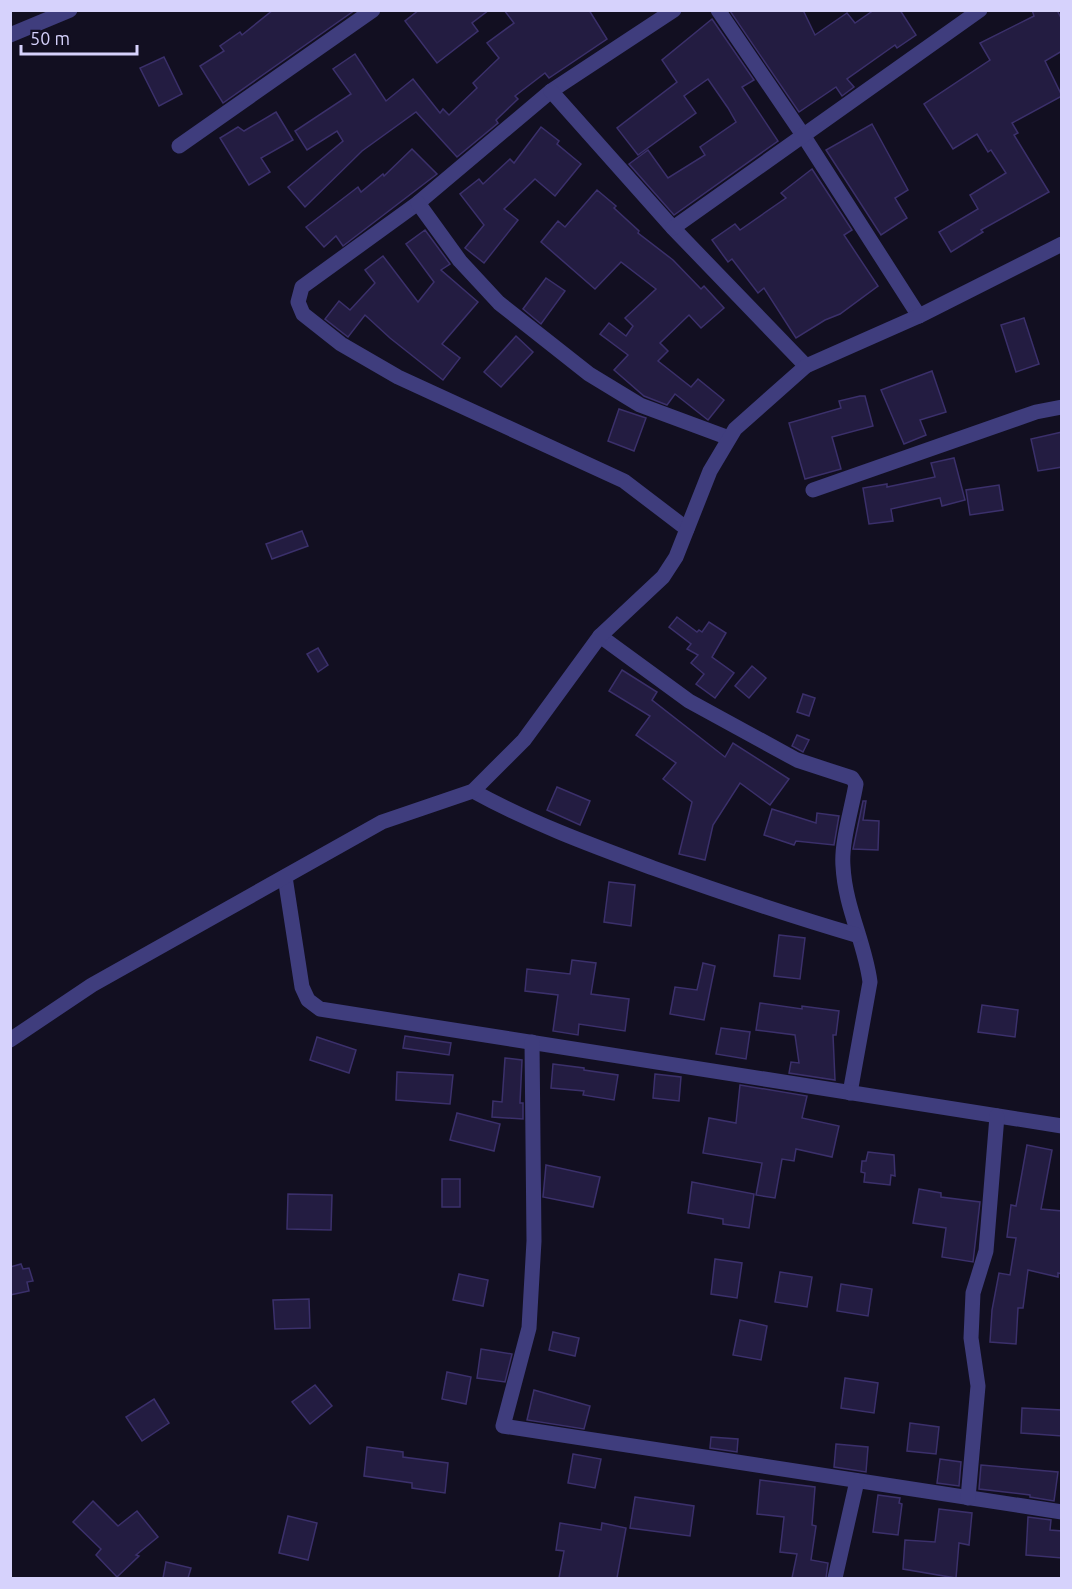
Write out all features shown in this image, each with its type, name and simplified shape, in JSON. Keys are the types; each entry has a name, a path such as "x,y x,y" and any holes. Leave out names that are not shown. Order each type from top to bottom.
{"street":[{"path":"10,34 70,10"},
{"path":"179,146 373,10"},
{"path":"674,10 551,91 418,203 302,287 298,302 303,314 341,345 398,377 624,481 687,529"},
{"path":"718,10 803,135 918,316"},
{"path":"673,228 980,10"},
{"path":"551,91 673,228 806,366"},
{"path":"418,203 460,261 499,303 589,374 640,405 729,438"},
{"path":"10,1040 92,985 382,822 473,791 524,740 600,636 663,576 676,557 710,471 735,429 806,366 918,316 1062,244"},
{"path":"813,490 1035,412 1062,407"},
{"path":"600,636 689,701 797,760 852,778 856,784 842,864 856,935 867,964 870,982 850,1093"},
{"path":"473,791 511,812 565,836 682,878 856,935"},
{"path":"285,877 302,987 308,1000 320,1009 1062,1126"},
{"path":"532,1042 534,1241 529,1328 503,1426 1062,1512"},
{"path":"968,1498 978,1386 971,1338 973,1293 986,1251 997,1116"},
{"path":"835,1578 857,1482"}],"building":[{"path":"273,10 355,10 223,103 200,66 224,51 220,46 240,32 242,35"},
{"path":"419,10 489,10 472,23 478,31 437,63 405,21"},
{"path":"504,10 589,10 607,39 549,78 545,73 515,96 518,99 496,120 498,123 457,157 416,112 362,151 305,207 288,187 343,141 337,131 307,150 295,131 351,94 333,69 355,54 386,101 413,79 440,113 443,109 449,115 477,88 473,83 499,58 487,43 514,23"},
{"path":"803,10 815,35 847,13 855,23 874,10 900,10 916,35 897,48 895,45 847,79 854,87 842,96 836,87 799,112 730,11"},
{"path":"1032,10 1057,10 1062,20 1062,51 1045,61 1062,96 1012,123 1018,133 1014,135 1049,192 981,230 983,232 951,252 939,232 978,209 970,195 1006,173 991,150 988,152 977,134 953,149 924,104 990,60 980,43 1034,16"},
{"path":"712,19 754,80 742,87 778,141 674,215 629,164 648,150 668,178 705,155 700,147 736,122 728,108 708,79 684,96 696,113 638,155 617,128 677,82 662,60"},
{"path":"164,57 182,94 159,106 140,68"},
{"path":"276,112 293,140 261,158 270,172 249,185 220,138 238,127 244,131"},
{"path":"872,124 908,190 895,198 907,218 881,235 826,150"},
{"path":"541,127 559,141 557,144 581,164 555,196 535,179 504,209 518,220 484,263 465,248 484,225 460,194 479,179 483,184 510,159 514,163"},
{"path":"412,149 437,174 343,246 336,236 324,247 306,227 358,187 361,192 383,174 384,176"},
{"path":"812,169 852,230 844,235 878,286 840,314 825,320 796,338 764,288 758,293 732,259 728,262 712,240 735,224 740,230 786,198 781,193"},
{"path":"597,190 616,206 614,208 639,231 638,233 673,260 701,289 704,286 724,308 701,328 689,315 660,343 668,351 658,361 691,387 698,379 724,400 708,420 675,394 667,405 644,396 614,370 628,355 600,334 609,323 626,336 633,326 625,318 656,289 621,262 595,289 541,242 558,221 565,227"},
{"path":"425,230 450,264 441,270 478,302 442,344 460,358 443,380 365,315 348,337 325,319 339,301 350,310 375,283 365,270 383,256 418,302 434,282 406,244"},
{"path":"546,278 565,291 541,324 523,309"},
{"path":"1024,318 1039,364 1016,372 1001,325"},
{"path":"516,336 533,352 501,387 484,372"},
{"path":"932,371 946,412 920,420 926,435 904,444 881,390"},
{"path":"865,396 873,426 832,437 841,469 805,479 789,423 841,408 839,401"},
{"path":"619,409 646,418 634,451 608,441"},
{"path":"1062,432 1062,467 1038,471 1031,439"},
{"path":"954,458 965,500 942,506 940,498 891,509 893,521 869,524 863,488 887,484 887,487 935,477 931,463"},
{"path":"999,485 1003,510 970,515 966,490"},
{"path":"302,531 308,546 272,559 266,544"},
{"path":"677,617 697,632 699,630 702,632 709,622 726,633 712,657 734,673 715,698 696,684 704,674 691,663 698,655 687,649 691,644 669,627"},
{"path":"318,648 328,665 318,672 307,654"},
{"path":"752,666 766,678 749,698 735,686"},
{"path":"622,670 657,692 652,700 725,757 733,743 789,779 770,805 740,783 713,825 705,860 679,854 692,802 663,779 676,763 636,735 650,716 609,691"},
{"path":"803,694 815,698 809,716 797,712"},
{"path":"797,735 809,740 803,752 792,746"},
{"path":"557,787 590,801 580,825 547,810"},
{"path":"863,801 866,801 863,820 879,821 878,850 853,849"},
{"path":"772,809 816,823 817,813 839,816 834,845 796,841 794,845 764,835"},
{"path":"609,882 635,885 631,926 604,922"},
{"path":"779,935 805,938 800,979 774,976"},
{"path":"572,960 596,963 591,994 629,999 625,1031 579,1024 578,1035 553,1031 558,995 525,991 527,969 570,974"},
{"path":"703,963 715,966 704,1020 670,1014 675,987 697,990"},
{"path":"760,1003 839,1011 836,1035 833,1035 835,1080 789,1073 791,1062 799,1063 795,1035 756,1030"},
{"path":"982,1005 1018,1010 1015,1037 978,1032"},
{"path":"721,1028 750,1032 746,1059 716,1054"},
{"path":"405,1036 451,1043 449,1055 403,1048"},
{"path":"317,1037 356,1050 349,1073 310,1060"},
{"path":"505,1058 522,1060 520,1103 523,1103 523,1119 492,1117 493,1101 502,1102"},
{"path":"553,1064 618,1075 614,1100 583,1095 584,1091 551,1088"},
{"path":"397,1072 453,1075 450,1104 396,1100"},
{"path":"655,1074 681,1077 679,1101 653,1098"},
{"path":"740,1085 807,1096 802,1118 839,1126 832,1157 796,1149 794,1161 782,1159 775,1198 756,1195 762,1163 703,1153 709,1118 736,1123"},
{"path":"457,1113 500,1124 494,1151 450,1140"},
{"path":"1027,1145 1052,1150 1041,1209 1062,1211 1062,1274 1058,1273 1058,1277 1028,1270 1023,1308 1018,1308 1016,1344 990,1342 992,1310 999,1273 1010,1275 1016,1238 1007,1237 1011,1205 1016,1206"},
{"path":"868,1152 894,1155 895,1176 891,1175 890,1185 864,1182 865,1173 861,1172 862,1161 866,1161"},
{"path":"546,1165 600,1177 593,1207 543,1197"},
{"path":"442,1179 460,1179 460,1207 442,1207"},
{"path":"692,1182 754,1194 749,1228 723,1224 723,1219 688,1213"},
{"path":"919,1189 941,1193 941,1197 980,1202 973,1262 942,1257 946,1228 913,1223"},
{"path":"288,1194 332,1195 331,1230 287,1229"},
{"path":"715,1259 742,1263 737,1298 711,1294"},
{"path":"21,1264 23,1269 29,1268 33,1281 27,1282 29,1291 10,1295 10,1267"},
{"path":"780,1272 812,1277 807,1307 775,1302"},
{"path":"459,1274 488,1280 483,1306 453,1300"},
{"path":"841,1284 872,1289 868,1316 837,1311"},
{"path":"309,1299 310,1328 275,1329 273,1300"},
{"path":"740,1320 767,1326 761,1360 733,1355"},
{"path":"553,1332 579,1338 575,1356 549,1350"},
{"path":"481,1349 512,1354 505,1382 477,1378"},
{"path":"447,1372 471,1377 466,1404 442,1399"},
{"path":"845,1378 878,1383 874,1413 841,1408"},
{"path":"315,1385 332,1406 310,1424 292,1402"},
{"path":"534,1390 590,1406 584,1429 527,1420"},
{"path":"154,1399 169,1423 142,1441 126,1417"},
{"path":"1022,1408 1062,1410 1062,1436 1021,1433"},
{"path":"910,1423 939,1427 936,1454 907,1451"},
{"path":"711,1437 738,1439 737,1452 710,1448"},
{"path":"836,1444 868,1447 866,1472 834,1467"},
{"path":"367,1447 403,1452 403,1457 448,1463 445,1493 412,1488 412,1483 364,1476"},
{"path":"573,1454 601,1459 595,1488 568,1483"},
{"path":"940,1459 961,1462 959,1486 937,1483"},
{"path":"981,1465 1058,1472 1054,1501 1030,1497 1030,1495 979,1489"},
{"path":"760,1480 815,1487 812,1525 816,1526 811,1560 828,1563 826,1578 792,1578 797,1554 780,1552 784,1517 757,1514"},
{"path":"878,1495 900,1498 899,1503 902,1504 898,1535 873,1532"},
{"path":"635,1497 694,1506 690,1536 630,1528"},
{"path":"93,1501 118,1526 137,1511 158,1537 136,1555 139,1556 117,1577 96,1555 101,1549 73,1522"},
{"path":"939,1509 972,1513 969,1545 959,1543 956,1578 903,1569 905,1540 935,1542"},
{"path":"288,1516 317,1523 308,1560 279,1553"},
{"path":"1028,1517 1051,1520 1050,1530 1062,1531 1062,1558 1026,1555"},
{"path":"560,1523 601,1530 602,1523 626,1528 617,1578 559,1578 564,1551 556,1550"},
{"path":"166,1562 191,1568 188,1578 163,1578"}]}
